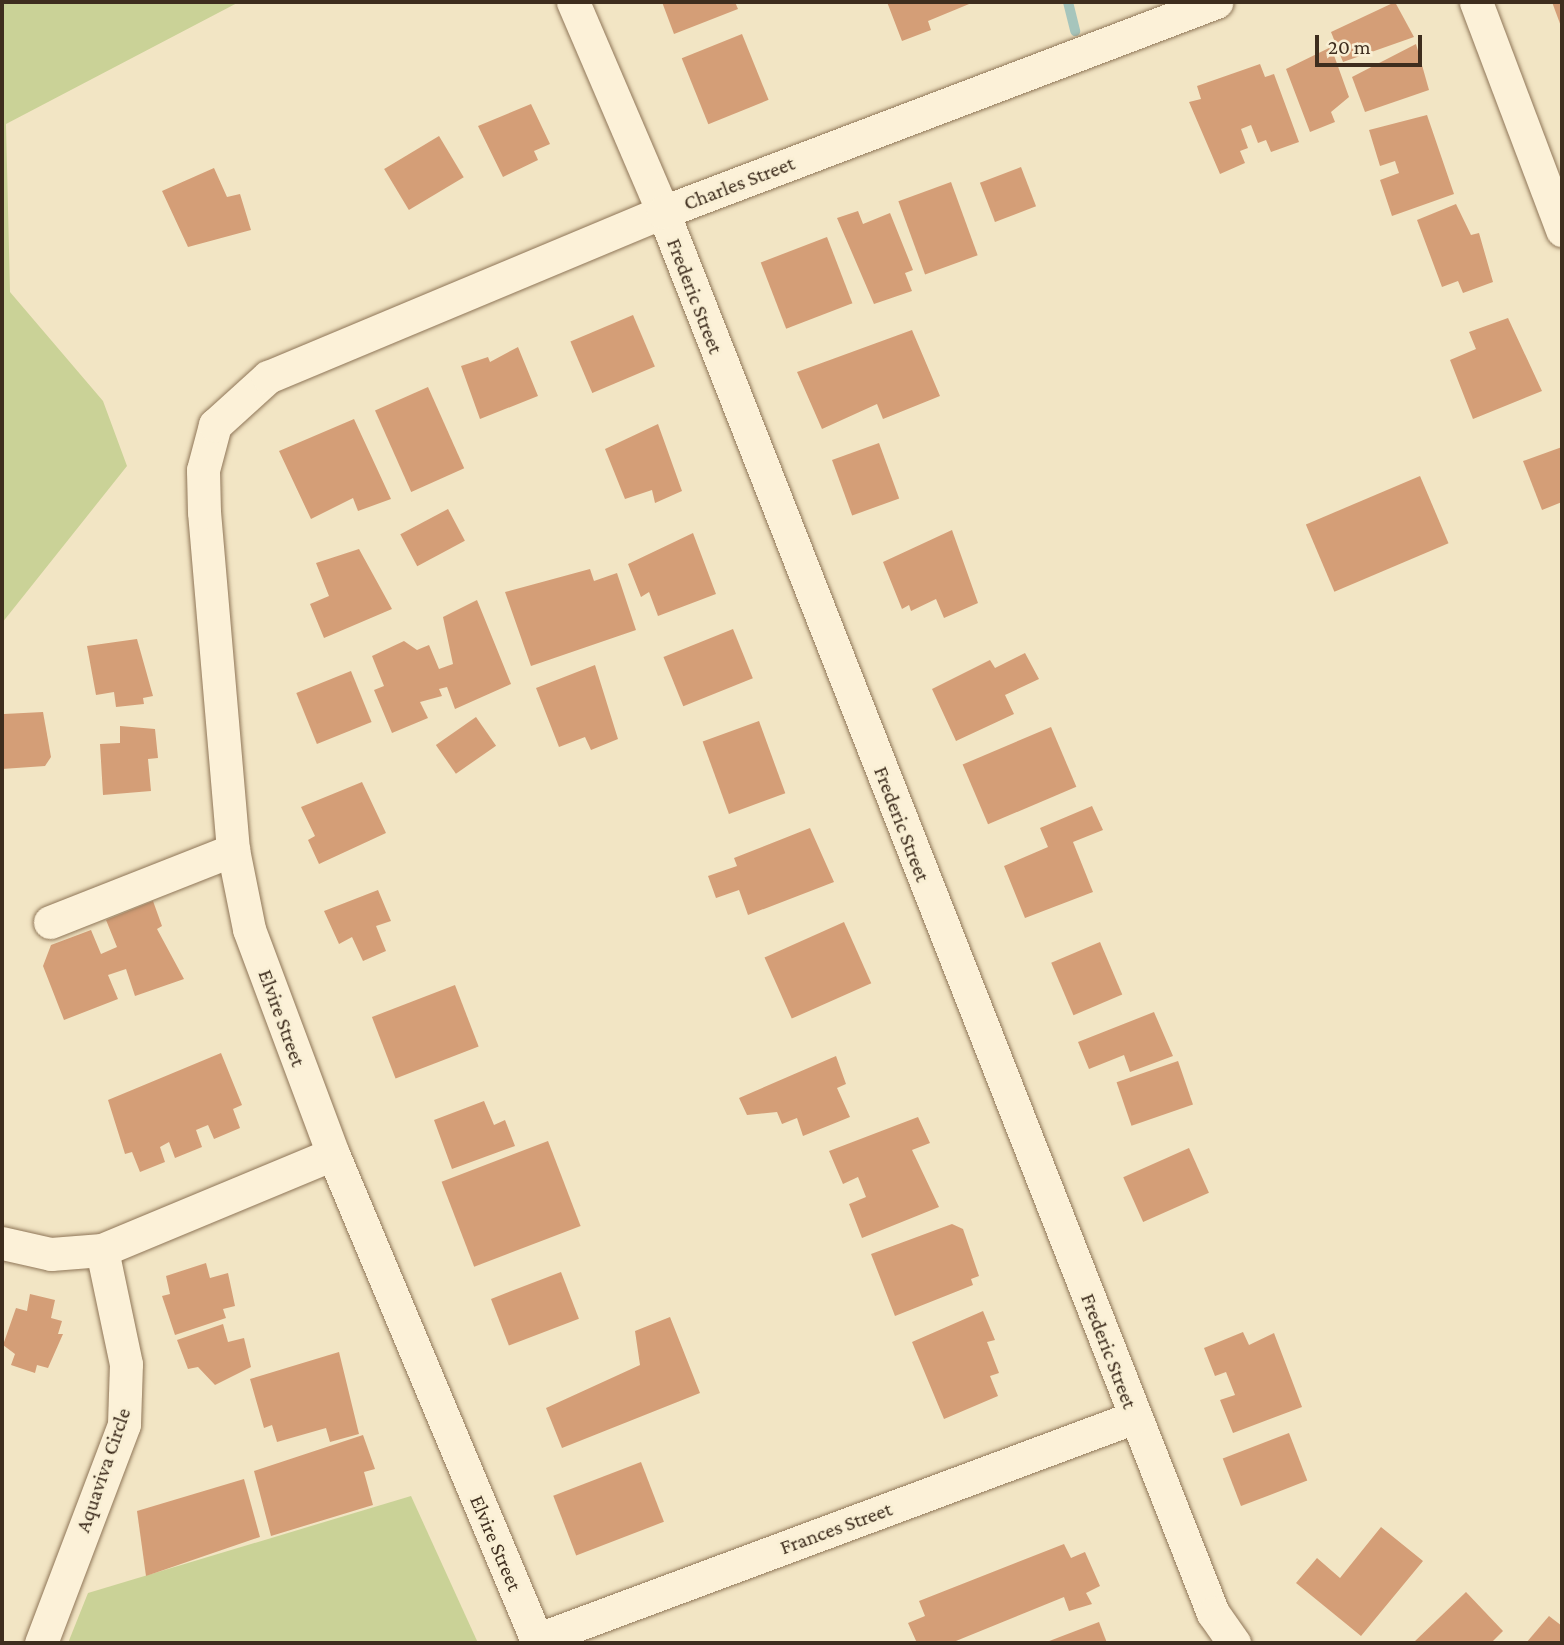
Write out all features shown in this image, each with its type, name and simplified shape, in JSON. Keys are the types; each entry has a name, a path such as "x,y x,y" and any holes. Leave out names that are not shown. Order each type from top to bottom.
{"street":[{"name":"Frederic Street","path":"573,2 663,212 1213,1613 1234,1643"},
{"name":"Charles Street","path":"268,377 663,212 1216,2"},
{"path":"1476,2 1562,230"},
{"name":"Elvire Street","path":"268,377 215,425 203,470 233,850 249,929 333,1154 537,1641"},
{"path":"50,922 233,850"},
{"path":"2,1243 51,1254 102,1250 333,1154"},
{"name":"Aquaviva Circle","path":"41,1643 124,1424 126,1364 102,1250"},
{"name":"Frances Street","path":"537,1641 1135,1417"}],"green space":[{"path":"2,2 239,2 6,124 10,292 103,401 127,466 2,623"},
{"path":"411,1496 478,1643 68,1643 88,1593"}],"building":[{"path":"662,2 735,2 738,9 674,34"},
{"path":"887,2 974,2 928,21 931,30 902,41"},
{"path":"1395,2 1414,37 1343,62 1331,32"},
{"path":"1552,2 1562,2 1562,29"},
{"path":"742,34 769,100 708,124 682,58"},
{"path":"1416,44 1429,90 1365,112 1352,77"},
{"path":"1331,47 1349,97 1331,112 1335,122 1310,132 1286,69"},
{"path":"1260,64 1265,77 1274,74 1299,142 1271,152 1266,140 1258,143 1251,125 1241,129 1248,148 1240,151 1245,163 1220,174 1189,102 1201,99 1197,86"},
{"path":"531,104 550,144 534,151 538,160 503,177 478,126"},
{"path":"1427,115 1454,194 1392,216 1380,180 1399,173 1395,161 1380,166 1369,130"},
{"path":"439,136 464,177 409,210 384,169"},
{"path":"1021,167 1036,206 995,222 980,183"},
{"path":"214,168 227,197 240,194 251,230 188,247 162,191"},
{"path":"951,182 978,255 925,274 898,201"},
{"path":"1456,204 1471,235 1479,233 1493,282 1463,293 1458,281 1442,287 1417,220"},
{"path":"858,211 863,224 890,213 913,270 905,273 912,291 874,304 837,218"},
{"path":"827,237 852,303 786,329 761,262"},
{"path":"633,315 655,367 592,393 570,342"},
{"path":"1508,318 1542,391 1473,419 1450,360 1476,349 1469,332"},
{"path":"912,330 940,396 883,419 877,404 822,429 797,372"},
{"path":"518,347 538,396 480,419 461,366 488,357 490,362"},
{"path":"428,387 464,468 411,492 375,411"},
{"path":"354,419 391,499 358,511 353,498 311,519 279,451"},
{"path":"658,424 682,491 655,503 652,490 625,499 605,449"},
{"path":"879,443 899,498 852,516 832,460"},
{"path":"1562,447 1562,502 1542,510 1523,461"},
{"path":"1420,476 1449,543 1334,592 1306,524"},
{"path":"448,509 465,541 417,566 400,534"},
{"path":"952,530 978,603 944,618 936,599 911,611 909,605 902,609 883,562"},
{"path":"693,533 716,594 658,616 649,592 641,597 628,564"},
{"path":"359,549 392,609 324,638 310,604 329,596 316,563"},
{"path":"590,569 594,581 617,573 636,630 531,666 505,592"},
{"path":"477,600 511,684 455,709 447,687 439,689 442,696 420,702 428,718 392,733 374,690 384,686 372,656 404,641 417,650 429,645 439,669 453,664 443,617"},
{"path":"733,629 753,678 683,706 663,657"},
{"path":"137,639 153,696 143,698 144,704 116,707 114,692 96,695 87,646"},
{"path":"1025,653 1039,679 1005,695 1014,714 956,741 932,689 990,660 995,668"},
{"path":"595,665 618,739 591,750 585,737 559,747 536,688"},
{"path":"351,671 372,722 317,744 296,693"},
{"path":"43,712 51,757 45,766 2,769 4,714"},
{"path":"476,717 496,746 456,774 436,745"},
{"path":"759,721 785,793 729,814 703,742"},
{"path":"120,726 155,729 158,758 148,759 151,791 103,795 100,744 120,743"},
{"path":"1051,727 1076,787 988,824 963,765"},
{"path":"362,782 386,833 319,864 308,840 315,836 301,807"},
{"path":"1092,806 1103,830 1073,842 1093,892 1025,918 1004,866 1048,847 1040,828"},
{"path":"810,828 834,882 748,915 739,890 716,898 708,876 737,866 734,858"},
{"path":"378,890 391,921 376,926 386,951 363,961 352,937 339,944 324,911"},
{"path":"153,901 162,926 157,929 184,979 135,996 126,969 108,975 118,999 64,1020 43,966 51,945 91,930 101,954 117,947 106,920"},
{"path":"844,922 871,983 792,1019 765,957"},
{"path":"1100,942 1122,994 1073,1015 1051,963"},
{"path":"455,985 479,1047 396,1079 372,1017"},
{"path":"1154,1012 1173,1056 1130,1072 1124,1055 1089,1069 1078,1042"},
{"path":"221,1053 242,1105 233,1109 240,1128 214,1139 208,1125 196,1130 202,1147 175,1158 169,1142 160,1147 165,1162 140,1172 132,1152 125,1154 108,1100"},
{"path":"836,1056 846,1084 837,1088 850,1117 803,1136 797,1118 782,1124 777,1112 747,1115 739,1098"},
{"path":"1178,1061 1193,1104 1132,1126 1117,1082"},
{"path":"484,1101 494,1125 505,1120 515,1146 452,1169 434,1120"},
{"path":"918,1117 930,1143 912,1150 939,1207 862,1238 849,1204 866,1197 858,1177 843,1184 829,1151"},
{"path":"548,1141 581,1226 474,1267 442,1182"},
{"path":"1189,1148 1209,1193 1143,1222 1123,1177"},
{"path":"952,1224 963,1229 979,1276 971,1279 973,1285 895,1316 871,1254"},
{"path":"206,1263 210,1278 228,1273 235,1306 223,1309 226,1318 175,1335 162,1296 170,1294 166,1276"},
{"path":"561,1272 579,1319 509,1346 491,1299"},
{"path":"30,1294 55,1300 51,1318 62,1321 58,1334 63,1334 48,1368 37,1365 35,1373 11,1365 15,1354 3,1345 16,1308 27,1311"},
{"path":"983,1311 995,1340 987,1342 999,1373 990,1376 998,1396 944,1419 912,1342"},
{"path":"670,1317 700,1393 562,1448 546,1408 640,1365 635,1331"},
{"path":"223,1324 228,1342 244,1338 251,1367 215,1385 198,1367 188,1369 177,1340"},
{"path":"1243,1332 1249,1345 1274,1333 1302,1407 1233,1433 1220,1400 1235,1395 1226,1372 1215,1376 1204,1348"},
{"path":"339,1352 359,1434 330,1442 326,1428 277,1442 272,1425 264,1428 250,1379"},
{"path":"1289,1433 1307,1481 1241,1506 1223,1458"},
{"path":"363,1435 375,1469 364,1472 373,1505 271,1536 254,1471"},
{"path":"641,1462 664,1522 576,1555 553,1496"},
{"path":"244,1479 260,1537 146,1576 137,1511"},
{"path":"1381,1527 1423,1561 1361,1636 1296,1583 1317,1558 1340,1578"},
{"path":"1064,1544 1071,1558 1085,1552 1100,1586 1086,1593 1092,1604 1069,1611 1064,1597 951,1643 917,1643 908,1623 925,1616 919,1601"},
{"path":"1466,1592 1503,1631 1491,1643 1413,1643"},
{"path":"1549,1616 1562,1626 1562,1643 1526,1643"},
{"path":"1099,1622 1107,1643 1044,1643"}],"waterway":[{"path":"1068,2 1075,31"}]}
